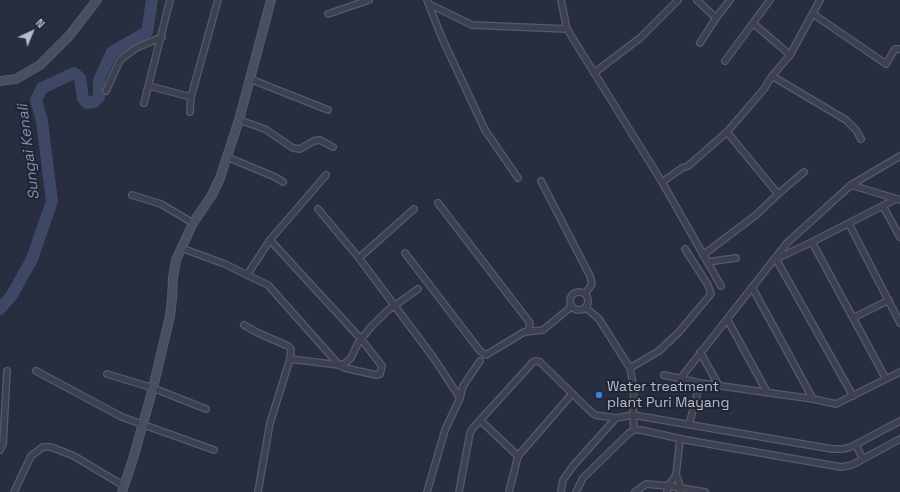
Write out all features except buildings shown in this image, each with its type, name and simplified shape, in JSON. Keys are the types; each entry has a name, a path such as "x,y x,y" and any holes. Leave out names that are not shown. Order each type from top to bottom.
{"street":[{"path":"0,81 16,79 40,65 69,36 97,0"},
{"path":"144,103 162,37 170,0"},
{"path":"190,112 192,97 218,0"},
{"path":"14,492 31,456 44,447 51,447 74,456 123,489 153,388 170,316 176,260 193,223 212,195 220,178 239,120 271,0"},
{"path":"328,14 369,0"},
{"path":"561,0 567,29 662,182 720,286"},
{"path":"594,73 640,38 678,0"},
{"path":"697,0 716,18"},
{"path":"700,43 730,0"},
{"path":"725,61 770,0"},
{"path":"662,182 682,168 688,166 727,132 764,89 772,76 790,55 820,0"},
{"path":"428,2 472,25 567,29"},
{"path":"428,2 442,38 485,130 518,178"},
{"path":"813,14 886,64 893,51 895,49 900,49"},
{"path":"753,23 790,55"},
{"path":"106,91 120,60 136,48 162,37"},
{"path":"772,76 846,120 856,130 861,139"},
{"path":"250,79 328,110"},
{"path":"149,86 192,97"},
{"path":"239,120 265,129 293,148 300,149 314,141 320,140 333,147"},
{"path":"727,132 778,194"},
{"path":"227,157 275,177 283,182"},
{"path":"680,379 752,287 776,259 787,243 851,185 899,158"},
{"path":"703,255 756,215 804,172"},
{"path":"246,275 270,240 326,175"},
{"path":"541,181 590,276 592,284 585,294"},
{"path":"851,185 898,199"},
{"path":"132,195 161,204 193,223"},
{"path":"776,259 898,199"},
{"path":"438,203 530,323 528,331"},
{"path":"883,206 900,237"},
{"path":"318,209 359,258 433,357 460,398"},
{"path":"359,258 414,209"},
{"path":"849,224 900,323"},
{"path":"270,240 361,339 382,366 380,374 376,375 345,368 339,365 290,359"},
{"path":"812,242 886,379"},
{"path":"181,248 225,264 268,285 339,365"},
{"path":"630,368 659,351 679,332 711,294 708,285 686,249"},
{"path":"405,253 480,351 486,355 524,332 543,330 572,306"},
{"path":"707,262 736,258"},
{"path":"776,259 853,396"},
{"path":"752,287 813,399"},
{"path":"339,365 344,364 351,358 361,339 384,314 418,289"},
{"path":"581,291 588,298 589,302 586,308 577,310 572,306 570,303 570,297 573,294 581,291"},
{"path":"853,318 889,300"},
{"path":"586,308 599,319 630,368 634,389 634,430"},
{"path":"727,319 767,392"},
{"path":"244,325 288,346 291,349 290,359 270,423 258,492"},
{"path":"700,352 718,384"},
{"path":"426,492 446,430 460,398 463,386 480,361"},
{"path":"459,492 470,433 533,362 536,361 540,362 595,415 616,418 633,415 832,449 844,449 900,422"},
{"path":"0,450 2,444 3,386 7,371"},
{"path":"36,371 122,417 214,450"},
{"path":"664,376 700,383 718,384 813,399 836,404 900,372"},
{"path":"107,374 153,388 206,409"},
{"path":"689,425 700,383"},
{"path":"509,492 518,456 572,394"},
{"path":"561,492 563,480 573,466 616,418"},
{"path":"480,420 518,456"},
{"path":"576,492 583,478 629,433 634,430 641,430 680,439 841,467 852,465 900,439"},
{"path":"680,439 676,475 680,490"},
{"path":"856,444 863,459"},
{"path":"667,492 668,486 676,475"},
{"path":"635,492 646,484 668,486 680,490 705,492"}],"waterway":[{"name":"Sungai Kenali","path":"0,309 12,295 32,259 52,201 42,121 36,100 42,88 74,73 80,78 83,98 87,103 94,102 99,97 99,80 112,52 147,32 152,0"}],"place":[{"name":"Water treatment plant Puri Mayang","path":"599,395"}]}
